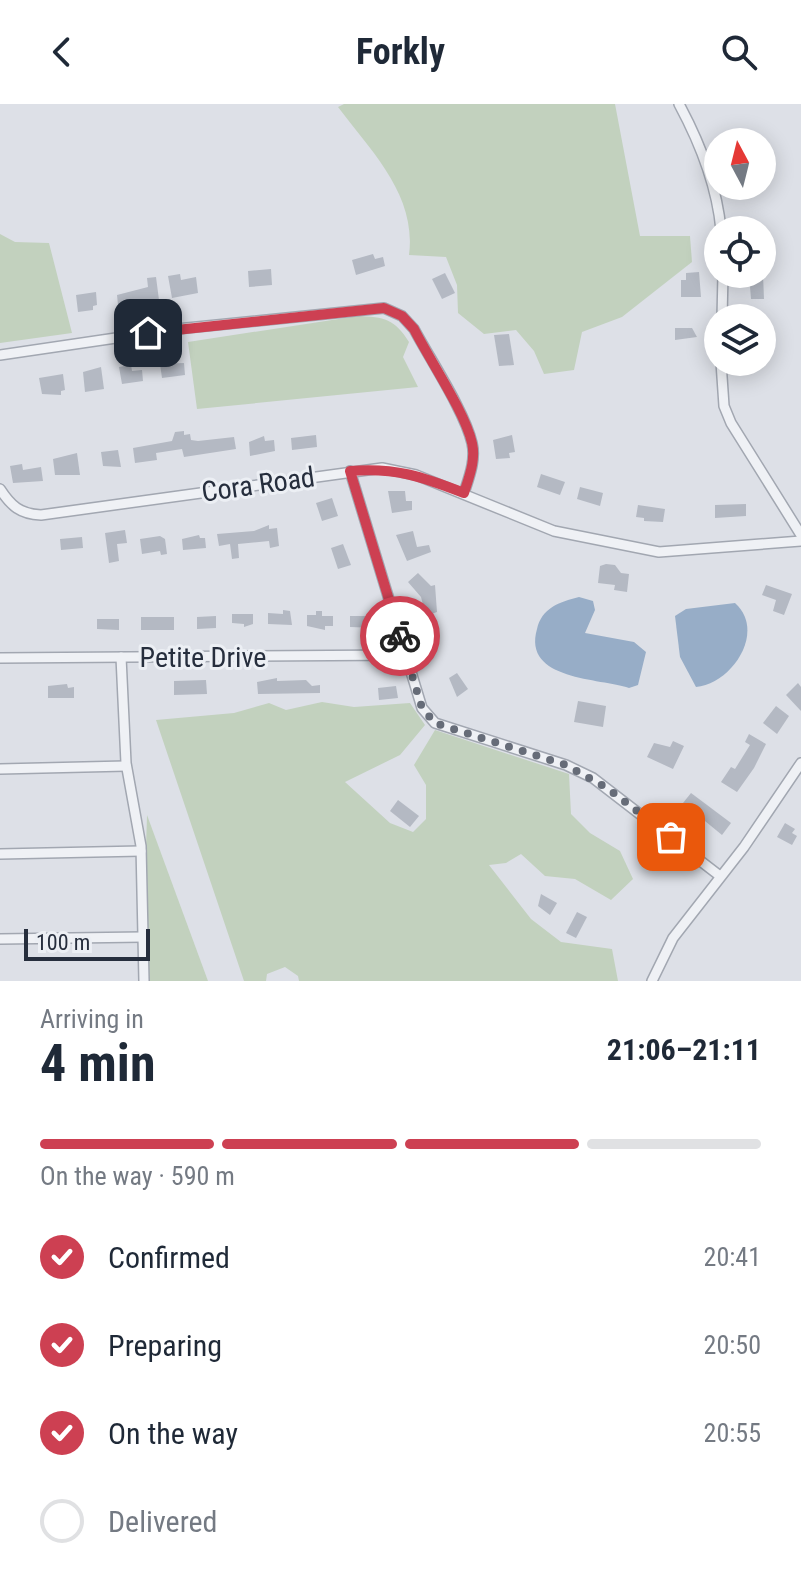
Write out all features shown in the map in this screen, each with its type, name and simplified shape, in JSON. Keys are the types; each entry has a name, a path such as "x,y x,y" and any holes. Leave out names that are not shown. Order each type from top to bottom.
{"street":[{"path":"679,104 704,159 717,198 719,216"},
{"path":"0,355 177,329 384,308 402,316 414,329 472,442 473,462 464,493"},
{"path":"722,376 724,406 731,423 801,535"},
{"name":"Cora Road","path":"0,489 15,509 41,515 382,468 416,475 554,531 659,552 801,541"},
{"path":"350,471 422,708 435,723 566,765 593,778 720,876"},
{"name":"Petite Drive","path":"0,658 406,655"},
{"path":"121,657 126,766 141,851 144,981"},
{"path":"652,981 673,938 801,763"},
{"path":"0,769 126,766"},
{"path":"0,854 141,851"},
{"path":"0,939 143,937"}],"green space":[{"path":"344,104 615,104 640,236 690,236 692,262 622,317 582,332 574,370 544,374 534,351 516,330 484,334 458,313 457,285 446,257 409,255 410,233 399,193 377,157 338,107"},
{"path":"0,234 15,242 49,243 72,333 0,343"},
{"path":"358,316 375,317 399,328 409,342 403,357 418,387 197,409 188,342"},
{"path":"322,702 354,707 410,703 425,725 400,755 345,782 390,823 413,832 426,819 426,785 414,765 435,730 569,774 571,814 590,833 620,851 633,879 611,900 575,879 545,876 521,854 506,863 489,865 531,919 561,942 612,949 618,981 299,981 298,976 285,967 267,974 266,981 244,981 156,720 234,713 269,703 286,710"},
{"path":"147,815 208,981 142,981"}],"water":[{"path":"579,597 593,601 595,610 585,633 634,642 646,652 638,685 629,688 584,679 552,668 541,659 535,646 539,622 547,611 558,604"},
{"path":"735,603 744,615 747,628 741,655 721,677 696,687 680,657 675,616 686,609"}],"building":[{"path":"373,254 375,259 383,257 385,266 356,275 352,260"},
{"path":"271,269 272,285 249,287 248,271"},
{"path":"699,272 701,297 681,297 681,280 686,280 686,273"},
{"path":"445,273 455,293 442,299 432,279"},
{"path":"180,274 181,280 196,277 198,293 172,298 168,276"},
{"path":"156,277 159,300 118,305 117,295 148,287 147,278"},
{"path":"750,288 764,288 764,299 751,299"},
{"path":"96,292 97,305 93,306 93,310 78,312 76,295"},
{"path":"675,328 692,328 697,337 675,340"},
{"path":"509,334 514,365 499,366 494,335"},
{"path":"184,363 185,375 162,378 160,364"},
{"path":"131,365 132,371 142,370 143,381 122,384 119,367"},
{"path":"101,367 104,389 85,392 83,372"},
{"path":"63,374 65,390 61,391 61,395 42,394 39,378"},
{"path":"184,431 184,435 190,434 191,440 198,441 234,437 236,449 184,457 182,449 156,453 157,460 135,463 133,448 172,441 175,432"},
{"path":"316,435 317,447 292,450 291,438"},
{"path":"512,435 515,452 509,453 510,458 496,459 493,440"},
{"path":"264,436 265,441 274,440 275,451 250,456 249,442"},
{"path":"118,450 121,467 103,466 101,452"},
{"path":"77,453 80,475 55,475 53,459"},
{"path":"22,464 23,470 41,467 43,481 13,483 10,466"},
{"path":"541,474 565,482 560,495 537,487"},
{"path":"580,487 603,493 600,506 577,499"},
{"path":"388,491 405,491 406,501 412,501 412,510 392,513"},
{"path":"332,498 338,516 322,521 316,503"},
{"path":"746,504 746,516 715,518 715,505"},
{"path":"638,505 665,509 663,522 644,521 644,518 636,517"},
{"path":"269,525 269,529 277,528 279,546 270,548 269,541 238,544 239,558 232,559 230,544 219,546 217,534 254,531"},
{"path":"125,530 127,543 117,544 119,561 109,563 105,533"},
{"path":"413,531 417,547 429,545 431,552 407,561 396,535"},
{"path":"199,535 205,538 206,548 183,550 182,539"},
{"path":"160,536 165,539 167,554 161,555 160,551 142,554 140,539"},
{"path":"82,537 83,548 61,550 60,539"},
{"path":"343,544 351,565 338,569 331,548"},
{"path":"615,565 621,573 629,574 627,592 614,590 615,585 598,583 600,566"},
{"path":"418,573 431,586 435,585 437,612 426,616 421,597 408,582"},
{"path":"766,585 792,594 784,615 773,611 776,600 762,595"},
{"path":"283,610 290,611 292,625 268,624 268,613 283,614"},
{"path":"316,611 322,611 322,616 333,616 333,626 325,626 325,630 307,626 307,615 316,615"},
{"path":"232,614 253,614 253,624 244,627 244,624 232,623"},
{"path":"216,616 216,628 197,629 197,617"},
{"path":"350,616 378,616 378,628 350,627"},
{"path":"141,617 174,617 174,630 141,630"},
{"path":"97,619 119,619 119,630 97,629"},
{"path":"457,673 468,689 457,697 449,678"},
{"path":"277,678 277,681 306,680 312,686 320,685 320,693 258,694 257,682"},
{"path":"206,680 207,694 174,695 174,681"},
{"path":"798,683 801,687 801,711 786,695"},
{"path":"67,684 68,688 74,687 74,698 48,698 48,686"},
{"path":"396,686 398,698 379,700 378,688"},
{"path":"578,701 606,706 603,727 574,722"},
{"path":"776,706 789,716 777,734 763,723"},
{"path":"749,734 766,744 737,792 721,782 731,767 735,769 750,745 745,742"},
{"path":"673,741 684,746 673,769 647,757 654,743 670,747"},
{"path":"691,793 731,823 722,835 683,803"},
{"path":"398,800 419,816 410,827 390,811"},
{"path":"785,823 795,829 792,833 797,836 792,845 777,837"},
{"path":"541,894 557,903 550,915 538,906"},
{"path":"577,912 587,917 576,938 566,933"}],"way so far":[{"path":"400,636 422,708 435,723 566,765 593,778 671,837"}],"route":[{"path":"148,333 384,308 402,316 414,329 472,442 473,462 464,493 416,475 382,468 350,471 400,636"}]}
